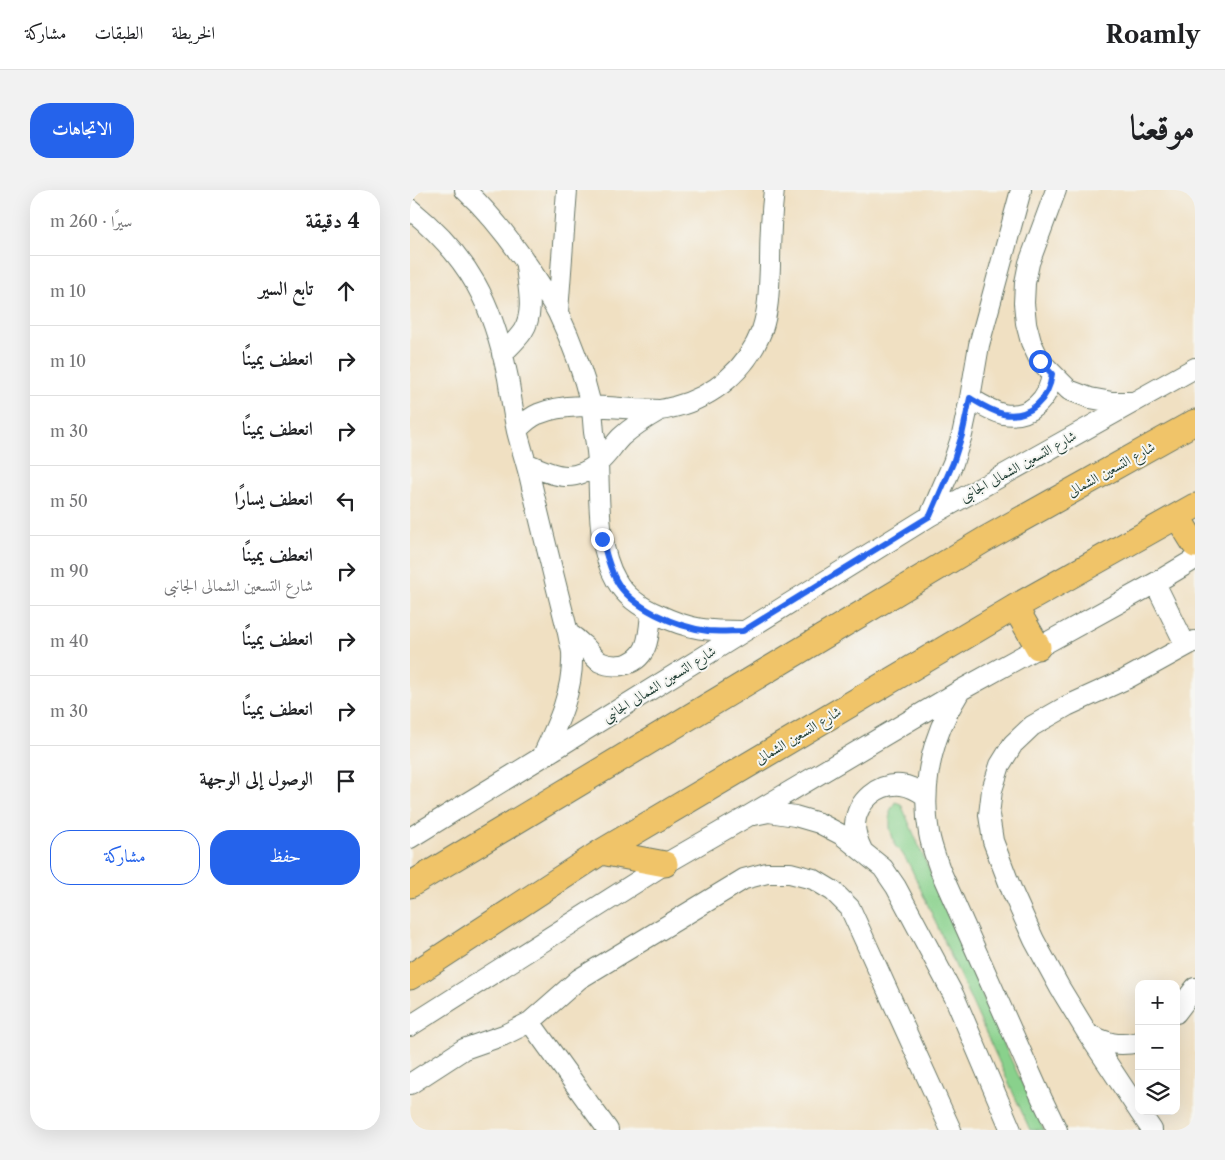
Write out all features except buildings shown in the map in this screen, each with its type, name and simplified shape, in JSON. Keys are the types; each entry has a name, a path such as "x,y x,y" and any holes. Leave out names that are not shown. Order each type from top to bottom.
{"main road":[{"name":"شارع التسعين الشمالى","path":"410,886 984,540 1195,422"},
{"name":"شارع التسعين الشمالى","path":"410,977 600,852 1015,606 1186,511"},
{"path":"1186,511 1194,559"},
{"path":"1015,606 1038,646"},
{"path":"600,852 665,864"}],"street":[{"path":"465,190 488,214 525,260 558,312 583,377 592,407 598,463 602,539 616,580 626,593 641,606 674,622 706,630 743,631"},
{"path":"558,312 567,190"},
{"path":"517,430 527,420 538,414 569,407 660,410 681,405 715,389 730,377 754,347 762,330 767,312 774,190"},
{"path":"930,516 953,463 962,435 979,345 1021,190"},
{"path":"1056,190 1029,263 1025,283 1026,323 1031,342 1040,361 1069,390 1090,398 1112,402 1135,402"},
{"path":"410,209 440,236 470,273 490,314 508,377 517,430 572,652 569,686 565,704 559,722 542,758"},
{"path":"502,354 524,330 530,314 525,260"},
{"name":"شارع التسعين الشمالى الجانبى","path":"410,838 930,516 1195,368"},
{"path":"970,398 995,412 1004,414 1021,413 1030,410 1043,398 1048,391 1052,374"},
{"path":"526,463 553,475 584,474 598,463 628,431 660,410"},
{"path":"410,1026 665,864 961,690 1155,583 1194,559"},
{"path":"1135,1104 1088,1034 1034,940 1012,891 993,841 989,815 992,790 1000,765 1013,744 1032,726 1067,706 1126,679 1191,643 1155,583"},
{"path":"568,632 600,662 618,666 640,656 645,649 648,641 651,612"},
{"path":"961,690 946,714 936,740 929,768 926,796 929,834 940,870 1057,1130"},
{"path":"862,850 857,838 855,825 858,812 865,800 875,791 888,786 902,785 915,788 926,796"},
{"path":"750,815 769,812 795,816 819,823 842,835 883,868 896,887 954,996 1011,1130"},
{"path":"410,1084 464,1049 504,1035 530,1022 579,979 744,879 767,873 790,873 813,879 833,891 850,908 951,1130"},
{"path":"1180,1008 1195,988"},
{"path":"530,1022 608,1130"},
{"path":"1088,1034 1106,1043 1126,1045 1135,1043"},
{"path":"1142,1115 1152,1130"}],"green space":[{"path":"895,802 901,804 1000,1036 1044,1130 1030,1130 910,866 895,846 890,828 890,811"}],"route":[{"path":"602,539 616,580 626,593 641,606 674,622 690,627 716,631 743,631 930,516 953,463 962,435 970,398 995,412 1004,414 1021,413 1030,410 1043,398 1051,383 1052,374 1040,361"}]}
